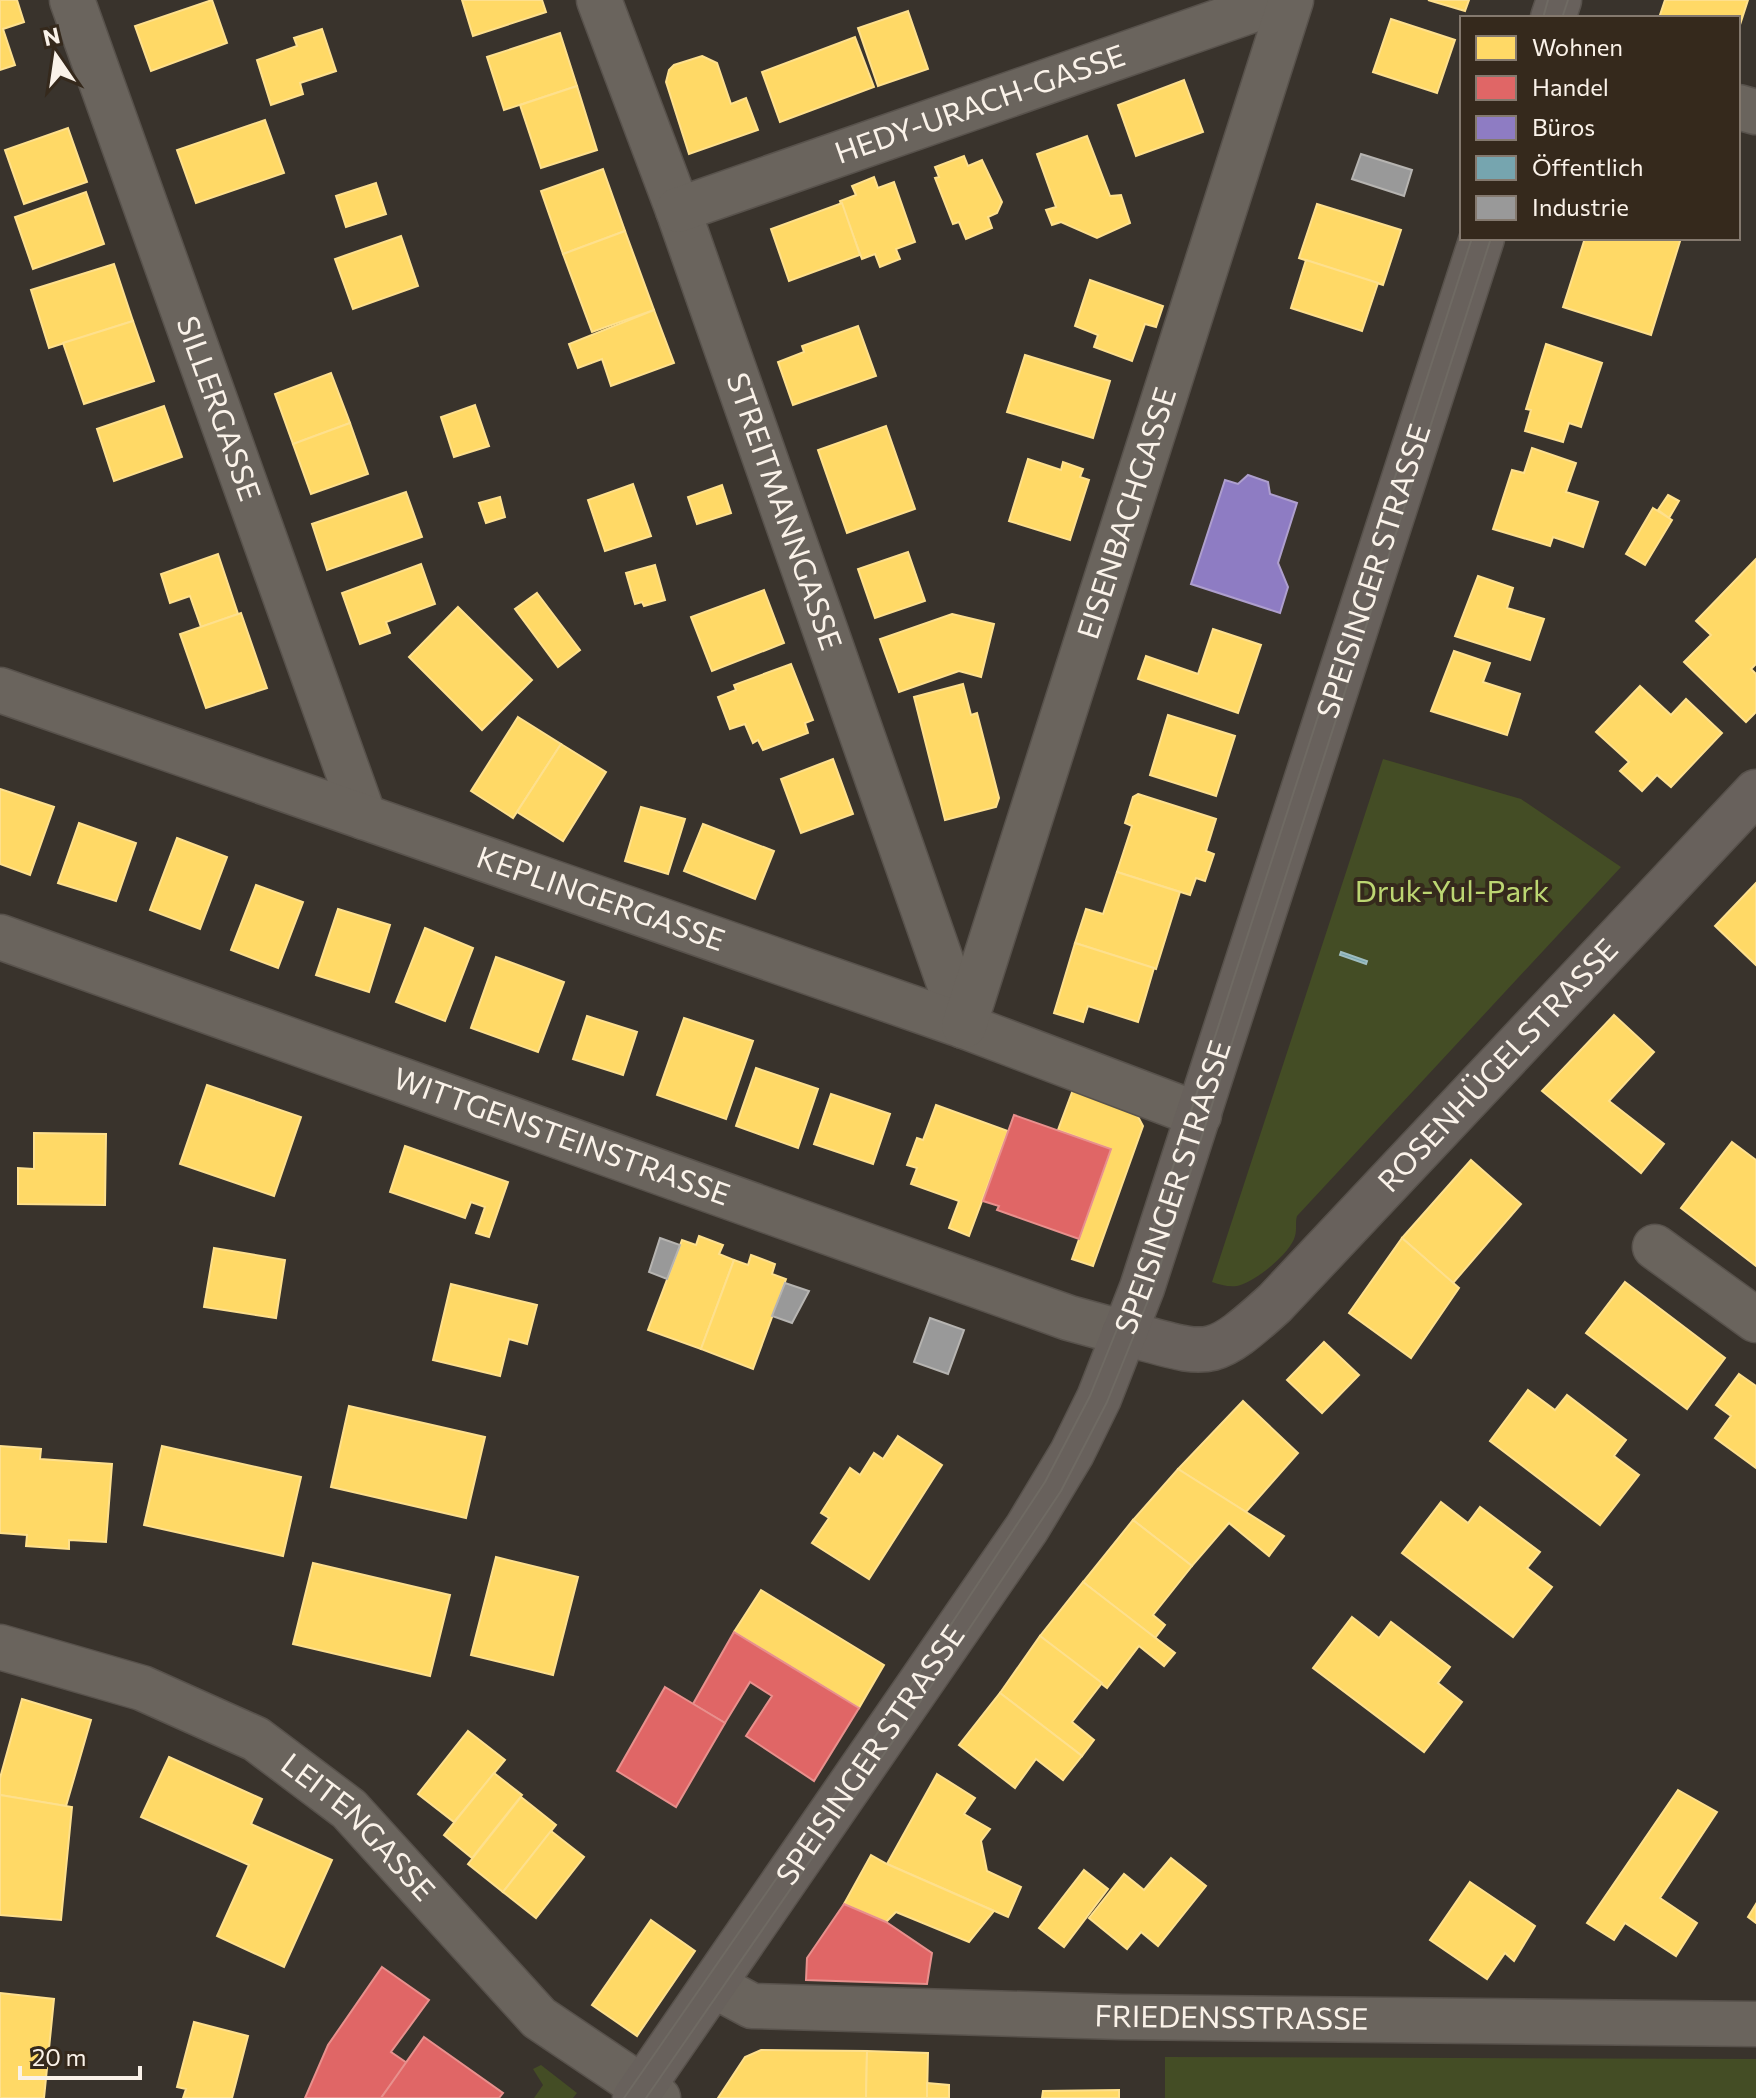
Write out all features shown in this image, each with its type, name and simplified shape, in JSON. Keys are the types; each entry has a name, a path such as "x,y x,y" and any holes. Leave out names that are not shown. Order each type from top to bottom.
{"main road":[{"name":"SPEISINGER STRASSE","path":"651,2096 673,2044 1027,1528 1072,1453 1099,1398 1199,1115 1481,240"},
{"name":"ROSENHÜGELSTRASSE","path":"1124,1333 1197,1351 1219,1348 1238,1337 1275,1303 1527,1039 1756,792"}],"street":[{"name":"SILLERGASSE","path":"72,0 364,817"},
{"name":"STREITMANNGASSE","path":"599,0 678,210 964,1026"},
{"name":"HEDY-URACH-GASSE","path":"678,210 1281,0"},
{"name":"EISENBACHGASSE","path":"964,1026 1291,0"},
{"name":"KEPLINGERGASSE","path":"0,690 964,1026 1199,1115"},
{"name":"WITTGENSTEINSTRASSE","path":"0,937 1069,1318 1124,1333"},
{"path":"1655,1247 1756,1320"},
{"name":"LEITENGASSE","path":"0,1647 142,1688 256,1739 349,1809 539,2018 651,2096"},
{"name":"FRIEDENSSTRASSE","path":"713,1985 752,2006 1137,2018 1756,2024"}],"green space":[{"name":"Druk-Yul-Park","path":"1383,759 1521,799 1621,867 1297,1216 1295,1236 1287,1251 1244,1284 1231,1286 1215,1283 1212,1282"},
{"path":"1165,2057 1756,2059 1756,2098 1165,2098"},
{"path":"541,2065 577,2093 573,2098 534,2098 543,2085 533,2069"}],"building: Wohnen":[{"path":"0,0 17,0 24,22 3,29 15,65 0,70"},
{"path":"212,0 227,43 151,71 135,26"},
{"path":"462,0 542,0 546,12 473,36"},
{"path":"1428,0 1469,0 1465,11"},
{"path":"1665,0 1748,0 1740,25 1740,16 1660,16"},
{"path":"908,11 928,69 878,86 858,28"},
{"path":"1391,19 1455,40 1437,93 1373,72"},
{"path":"322,29 336,71 300,83 303,94 271,105 257,60 297,46 294,38"},
{"path":"560,33 577,86 504,110 487,57"},
{"path":"855,37 874,87 780,122 762,72"},
{"path":"702,56 717,63 731,104 746,98 758,130 689,154 666,82 674,65"},
{"path":"1184,80 1203,132 1136,156 1118,105"},
{"path":"577,86 597,150 541,168 520,105"},
{"path":"265,120 284,173 196,203 177,150"},
{"path":"68,128 87,182 24,204 5,150"},
{"path":"1087,136 1110,196 1121,195 1130,223 1097,238 1061,222 1052,225 1046,210 1056,207 1037,154"},
{"path":"964,156 968,166 982,160 1002,202 997,213 988,217 992,228 966,239 959,222 953,224 935,178 939,177 935,167"},
{"path":"603,169 625,231 563,254 541,191"},
{"path":"874,177 878,188 894,182 915,242 896,249 900,259 880,267 875,254 862,259 840,201 856,195 852,186"},
{"path":"376,183 386,214 346,227 336,196"},
{"path":"86,192 104,244 33,269 15,217"},
{"path":"842,203 860,255 789,281 771,229"},
{"path":"1317,204 1401,230 1383,285 1299,258"},
{"path":"625,231 654,310 592,332 563,254"},
{"path":"401,236 418,286 353,309 335,259"},
{"path":"1584,240 1680,240 1651,335 1563,307"},
{"path":"1306,260 1378,283 1362,331 1291,308"},
{"path":"114,264 133,321 49,348 31,290"},
{"path":"1090,280 1163,306 1156,327 1145,324 1132,361 1094,347 1098,335 1075,326"},
{"path":"654,310 674,363 611,386 602,359 578,368 569,344"},
{"path":"133,321 154,381 84,404 63,343"},
{"path":"858,326 876,376 793,405 778,362 804,352 802,346"},
{"path":"1546,344 1602,363 1581,427 1569,423 1563,442 1525,431 1531,410 1526,409"},
{"path":"1025,355 1110,381 1093,438 1007,412"},
{"path":"331,373 350,423 293,444 275,394"},
{"path":"475,405 489,446 454,457 441,417"},
{"path":"164,406 182,457 114,481 97,429"},
{"path":"350,423 368,474 311,494 293,444"},
{"path":"886,426 915,509 847,533 818,450"},
{"path":"1532,448 1576,463 1566,492 1598,502 1583,547 1553,537 1550,546 1493,529 1512,470 1524,473"},
{"path":"1028,459 1061,470 1063,462 1083,469 1080,477 1089,480 1070,540 1009,521"},
{"path":"633,484 651,536 605,551 588,500"},
{"path":"722,485 731,513 697,524 688,497"},
{"path":"406,492 422,537 327,570 312,524"},
{"path":"1668,495 1679,501 1669,518 1658,510"},
{"path":"500,497 505,517 486,523 479,503"},
{"path":"1653,508 1672,520 1645,565 1626,554"},
{"path":"908,552 925,601 875,618 858,569"},
{"path":"218,554 238,614 201,627 190,596 170,603 161,574"},
{"path":"1756,559 1756,664 1751,669 1756,674 1756,712 1746,722 1684,662 1711,635 1696,621"},
{"path":"421,564 435,604 386,622 390,633 360,644 342,593"},
{"path":"655,565 665,600 644,606 642,602 635,604 626,573"},
{"path":"1478,576 1513,588 1507,608 1544,619 1530,660 1455,636"},
{"path":"764,590 784,643 712,671 691,617"},
{"path":"537,593 580,650 558,667 515,609"},
{"path":"458,607 532,680 482,730 409,657"},
{"path":"241,613 267,688 206,708 180,634"},
{"path":"952,614 994,624 981,677 959,671 899,692 880,639"},
{"path":"1213,629 1261,645 1238,713 1138,679 1146,656 1198,674"},
{"path":"1454,651 1490,663 1483,682 1520,694 1507,735 1431,711"},
{"path":"791,664 813,720 805,723 808,733 763,750 758,740 753,743 745,724 730,729 718,697 736,690 734,685"},
{"path":"963,684 971,715 977,713 999,798 996,807 945,820 914,697"},
{"path":"1640,686 1671,715 1686,699 1722,733 1671,787 1657,775 1642,791 1620,771 1629,762 1596,732"},
{"path":"1168,715 1235,736 1216,796 1150,775"},
{"path":"518,717 561,744 513,818 471,791"},
{"path":"561,744 606,772 563,841 517,812"},
{"path":"833,759 853,814 801,833 781,779"},
{"path":"0,789 54,807 30,875 0,864"},
{"path":"1138,794 1216,819 1206,851 1214,854 1205,881 1196,878 1190,895 1117,872 1132,826 1125,823 1133,797"},
{"path":"641,807 685,819 668,874 625,861"},
{"path":"79,823 136,843 116,901 58,883"},
{"path":"703,824 774,851 755,899 684,871"},
{"path":"177,838 227,857 200,929 150,910"},
{"path":"1117,872 1180,892 1156,969 1075,943 1086,909 1103,914"},
{"path":"1756,883 1756,965 1715,926"},
{"path":"256,885 303,902 278,968 231,950"},
{"path":"338,909 390,925 369,992 316,975"},
{"path":"425,928 473,948 445,1021 396,1002"},
{"path":"1075,943 1154,968 1138,1022 1088,1006 1083,1022 1054,1013"},
{"path":"496,957 564,982 538,1052 471,1028"},
{"path":"1614,1015 1654,1052 1609,1101 1664,1144 1641,1173 1542,1091"},
{"path":"587,1016 637,1032 623,1075 573,1059"},
{"path":"684,1018 753,1041 726,1119 657,1095"},
{"path":"756,1068 818,1089 798,1148 736,1126"},
{"path":"207,1085 301,1117 274,1196 180,1164"},
{"path":"1074,1087 1133,1107 1143,1126 1093,1266 1072,1259 1111,1149 1058,1130"},
{"path":"831,1094 890,1114 873,1164 814,1144"},
{"path":"936,1105 1008,1131 969,1236 949,1228 959,1201 911,1184 917,1168 907,1165 917,1138 923,1140"},
{"path":"34,1133 106,1134 105,1205 18,1204 18,1168 34,1169"},
{"path":"1732,1142 1756,1160 1756,1266 1681,1208"},
{"path":"405,1146 508,1182 489,1237 476,1233 485,1207 471,1202 465,1218 390,1192"},
{"path":"1471,1160 1521,1204 1453,1283 1402,1238"},
{"path":"699,1236 723,1245 719,1254 734,1260 701,1349 648,1330 682,1240 696,1245"},
{"path":"1402,1238 1459,1288 1411,1358 1349,1313"},
{"path":"214,1248 285,1260 276,1318 204,1307"},
{"path":"751,1255 775,1264 772,1274 786,1279 753,1369 701,1349 734,1260 748,1265"},
{"path":"1625,1282 1725,1358 1687,1409 1586,1333"},
{"path":"451,1284 537,1305 527,1344 509,1339 500,1376 433,1360"},
{"path":"1324,1342 1359,1375 1322,1413 1287,1380"},
{"path":"1739,1374 1756,1386 1756,1468 1715,1438 1731,1416 1716,1405"},
{"path":"1528,1390 1555,1410 1567,1395 1626,1440 1614,1456 1639,1475 1600,1525 1490,1441"},
{"path":"1243,1401 1298,1453 1246,1512 1178,1469"},
{"path":"349,1406 485,1437 466,1518 331,1487"},
{"path":"898,1436 942,1465 869,1579 812,1543 829,1518 821,1513 850,1468 860,1475 874,1453 883,1459"},
{"path":"0,1446 41,1449 40,1459 112,1464 106,1542 69,1540 69,1549 26,1546 27,1535 0,1533"},
{"path":"162,1446 301,1477 283,1556 144,1525"},
{"path":"1178,1469 1284,1536 1269,1556 1229,1523 1192,1566 1133,1520"},
{"path":"1441,1502 1468,1523 1480,1507 1540,1552 1527,1568 1552,1587 1513,1637 1402,1553"},
{"path":"1133,1520 1192,1566 1153,1615 1165,1625 1155,1638 1083,1582"},
{"path":"496,1557 578,1577 553,1675 471,1655"},
{"path":"313,1563 450,1595 430,1676 293,1644"},
{"path":"1083,1582 1175,1653 1164,1666 1139,1646 1107,1688 1040,1636"},
{"path":"761,1590 884,1665 859,1708 734,1632"},
{"path":"1352,1617 1379,1638 1391,1622 1450,1667 1438,1683 1462,1702 1424,1752 1313,1668"},
{"path":"1040,1636 1102,1683 1072,1722 1094,1740 1082,1756 1000,1693"},
{"path":"1000,1693 1082,1756 1063,1780 1036,1759 1015,1788 959,1745"},
{"path":"22,1699 91,1720 66,1806 0,1795 0,1778"},
{"path":"468,1731 505,1760 454,1822 418,1794"},
{"path":"169,1757 262,1799 251,1824 332,1860 284,1967 217,1936 249,1865 141,1817"},
{"path":"494,1773 522,1795 472,1858 444,1835"},
{"path":"937,1774 975,1798 964,1814 990,1829 981,1841 987,1871 1021,1887 1008,1917 887,1864"},
{"path":"1678,1790 1717,1812 1660,1898 1697,1923 1676,1956 1625,1923 1614,1940 1587,1923"},
{"path":"0,1795 72,1807 61,1920 0,1915"},
{"path":"521,1797 556,1825 503,1892 468,1864"},
{"path":"551,1831 584,1857 536,1918 503,1892"},
{"path":"871,1855 994,1911 969,1942 896,1912 886,1922 844,1904"},
{"path":"1171,1858 1206,1886 1158,1946 1141,1932 1127,1949 1089,1918 1124,1874 1144,1890"},
{"path":"1084,1870 1108,1889 1064,1947 1039,1928"},
{"path":"1470,1882 1535,1926 1514,1961 1505,1953 1487,1979 1430,1940"},
{"path":"1756,1904 1756,1923 1748,1917"},
{"path":"651,1920 695,1951 637,2036 592,2005"},
{"path":"0,1993 54,1999 44,2098 0,2098"},
{"path":"194,2022 248,2036 232,2098 183,2098 186,2089 177,2087"},
{"path":"761,2050 867,2051 866,2098 718,2098 745,2057"},
{"path":"867,2051 928,2053 927,2098 866,2098"},
{"path":"927,2083 949,2085 949,2098 927,2098"},
{"path":"1119,2090 1119,2098 1042,2098 1043,2091"}],"building: Handel":[{"path":"1014,1115 1111,1149 1079,1239 997,1210 999,1206 983,1201"},
{"path":"734,1632 859,1708 814,1781 746,1736 772,1696 750,1682 725,1723 693,1704"},
{"path":"665,1687 725,1723 676,1807 617,1771"},
{"path":"844,1904 886,1922 932,1953 927,1984 806,1980 807,1958"},
{"path":"382,1967 429,2000 391,2052 407,2063 381,2098 305,2098 328,2045"},
{"path":"424,2037 503,2093 499,2098 381,2098"}],"building: Büros":[{"path":"1248,475 1268,482 1270,494 1297,503 1278,563 1288,587 1280,613 1191,584 1225,480 1238,484"}],"building: Öffentlich":[{"path":"1341,952 1367,961 1366,964 1340,955"}],"building: Industrie":[{"path":"1361,154 1412,170 1404,196 1352,179"},
{"path":"660,1238 680,1245 667,1279 649,1272"},
{"path":"785,1283 809,1291 792,1323 772,1316"},
{"path":"930,1318 964,1330 948,1374 914,1362"}],"tram line":[{"path":"1544,16 1548,0"},
{"path":"1563,16 1568,0"},
{"path":"624,2098 919,1673 1045,1482 1090,1396 1136,1282 1471,240"},
{"path":"646,2098 933,1683 1061,1491 1107,1402 1153,1288 1490,240"}]}
